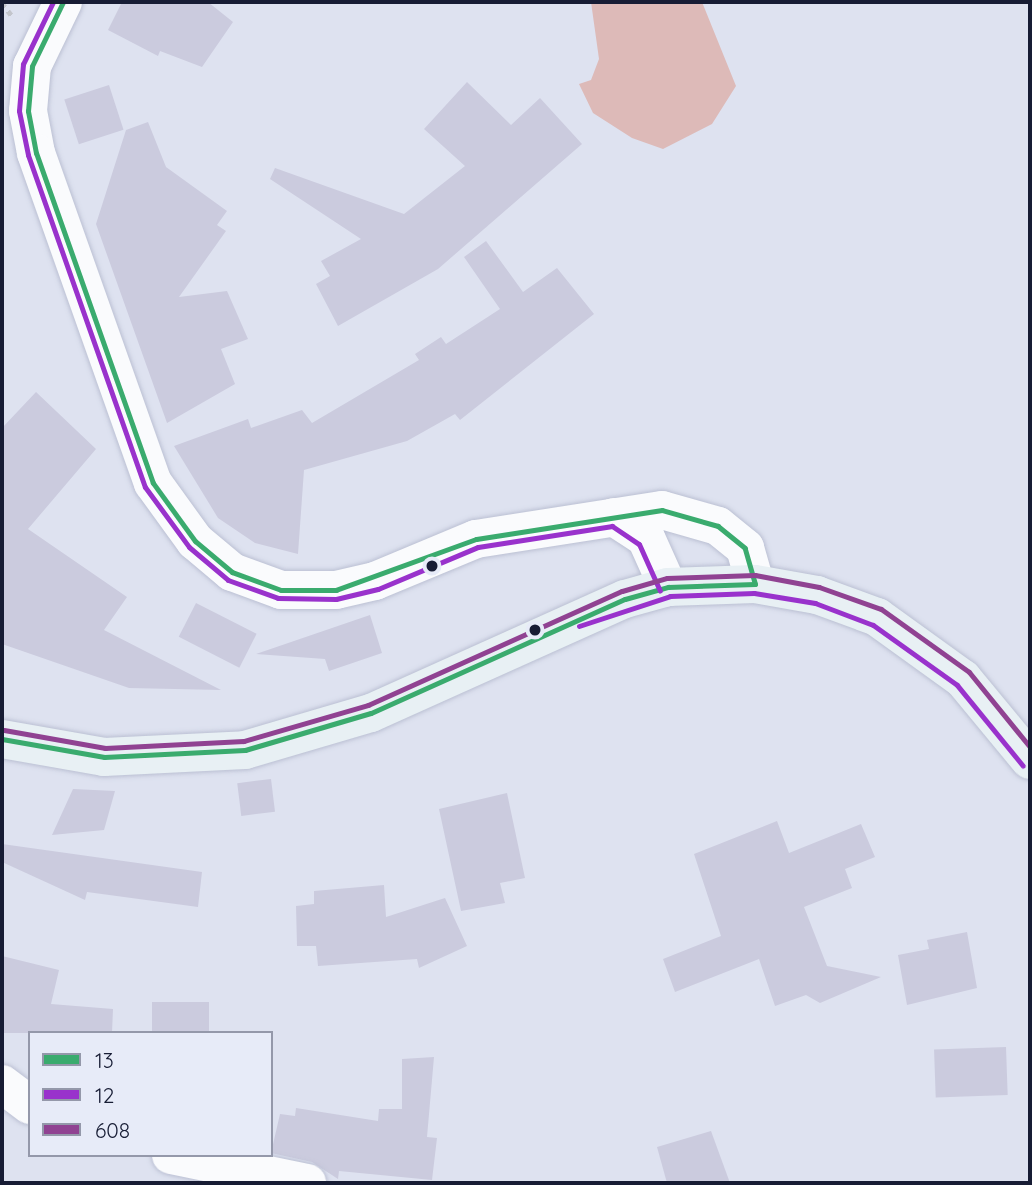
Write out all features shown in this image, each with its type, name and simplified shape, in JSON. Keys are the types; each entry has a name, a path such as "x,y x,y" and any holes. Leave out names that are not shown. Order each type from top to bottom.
{"main road":[{"path":"2,739 104,757 245,750 371,713 576,618 668,587 755,584 817,595 877,617 963,679 1030,760"}],"street":[{"path":"63,2 15,109 36,153 153,483 195,541 232,572 281,590 336,590 375,582 476,539 662,510 718,526 745,548 755,584"},
{"path":"614,517 646,538 668,587"},
{"path":"2,1084 28,1104"},
{"path":"181,1157 307,1183"}],"shaded area":[{"path":"591,2 702,2 736,86 712,124 663,149 632,138 593,113 579,84 591,80 599,59"}],"building":[{"path":"122,2 208,2 233,22 202,67 160,51 158,56 108,30"},
{"path":"467,82 511,125 540,98 582,144 438,269 338,326 316,284 330,276 321,261 361,239 270,179 275,168 404,214 465,166 424,129"},
{"path":"109,85 124,130 79,144 64,100"},
{"path":"148,122 166,167 227,211 217,225 226,231 179,297 227,291 248,339 221,349 235,384 167,423 96,224 126,130"},
{"path":"486,241 523,292 557,268 594,314 460,420 455,414 407,441 304,470 298,554 255,543 218,518 174,446 248,419 251,428 302,410 312,423 419,360 415,354 441,337 446,344 500,309 464,257"},
{"path":"36,392 96,449 28,529 127,597 104,630 221,690 129,688 2,644 2,428"},
{"path":"196,603 257,634 239,668 179,637"},
{"path":"370,615 382,653 329,671 325,659 256,654"},
{"path":"271,779 275,812 241,816 237,783"},
{"path":"73,789 115,791 104,830 52,835"},
{"path":"507,793 525,878 500,883 505,903 461,911 439,809"},
{"path":"777,821 789,853 861,824 875,857 845,869 852,888 804,907 827,966 881,977 820,1003 806,995 775,1006 759,959 675,992 663,959 721,936 694,854"},
{"path":"2,844 202,872 198,907 87,892 85,900 2,862"},
{"path":"384,885 386,917 445,898 467,946 419,968 417,959 318,966 316,946 297,946 296,906 314,904 314,891"},
{"path":"967,932 977,988 907,1005 898,955 929,949 927,940"},
{"path":"2,956 59,970 51,1004 113,1009 112,1031 2,1033"},
{"path":"152,1002 209,1002 209,1031 152,1031"},
{"path":"1006,1047 1008,1095 936,1097 934,1050"},
{"path":"434,1057 427,1137 437,1138 432,1180 339,1171 338,1179 312,1162 273,1153 280,1114 295,1116 296,1108 378,1121 379,1109 402,1109 402,1059"},
{"path":"711,1131 730,1183 667,1183 657,1147"}],"transit line":[{"name":"12","path":"53,2 23,64 19,111 28,155 145,487 189,547 228,580 278,598 336,599 378,589 478,547 612,526 639,544 660,591"},
{"name":"13","path":"2,739 104,757 245,750 371,713 625,599 668,587 755,584 745,548 718,526 662,510 476,539 336,590 281,590 232,572 195,541 153,483 36,153 28,111 32,66 63,2"},
{"name":"608","path":"4,730 105,748 244,741 368,705 622,591 667,578 755,575 819,587 881,609 969,672 1030,747"},
{"name":"12","path":"579,626 670,596 754,593 815,603 873,625 957,685 1023,766"}]}
